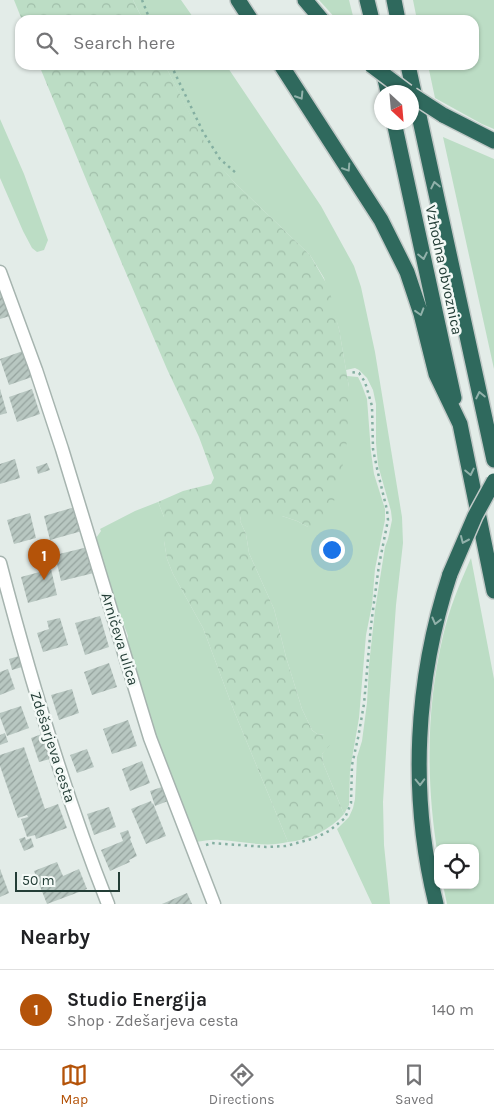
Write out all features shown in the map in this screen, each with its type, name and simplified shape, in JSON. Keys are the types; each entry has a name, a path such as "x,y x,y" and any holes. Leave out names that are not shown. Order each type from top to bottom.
{"highway":[{"path":"238,0 248,15"},
{"path":"305,0 318,15"},
{"path":"367,0 371,15"},
{"path":"394,0 397,15"},
{"path":"284,70 370,202 407,272 427,335 436,374 460,424 494,591"},
{"path":"378,70 398,85"},
{"path":"383,70 386,85"},
{"path":"409,70 494,460"},
{"path":"419,100 432,109 494,141"},
{"name":"Vzhodna obvoznica","path":"396,130 460,424"},
{"path":"436,904 422,826 420,789 421,714 425,676 432,638 450,574 474,516 494,481"}],"street":[{"name":"Arničeva ulica","path":"0,272 36,370 150,738 214,904"},
{"name":"Zdešarjeva cesta","path":"0,562 36,694 68,796 108,904"}],"path":[{"path":"142,0 148,15"},
{"path":"173,70 203,132 220,159 236,173"},
{"path":"192,849 212,843 266,847 286,846 315,838 329,831 345,818 351,803 352,765 364,704 371,625 388,510 373,449 372,406 369,395 362,378 358,374 350,372"}],"green space":[{"path":"14,0 133,0 140,15 20,15"},
{"path":"133,0 181,0 192,15 140,15"},
{"path":"319,0 349,0 353,15 332,15"},
{"path":"413,0 494,0 494,129 435,98 429,70 479,70 479,15 416,15"},
{"path":"41,70 168,70 211,155 234,182 310,255 329,288 339,329 349,387 347,441 340,480 331,512 325,521 308,527 282,516 241,516 240,521 246,534 249,553 274,609 302,709 312,730 330,739 331,744 322,754 323,763 344,814 326,829 296,841 288,842 234,711 203,628 173,574 167,559 164,541 164,517 158,502 183,491 211,484 214,478 199,437 167,369"},
{"path":"168,70 229,70 321,206 354,266 361,287 375,352 402,517 403,543 396,605 383,802 384,845 390,904 372,904 337,829 349,817 355,799 357,757 362,741 367,703 375,610 385,547 392,520 378,465 376,404 373,390 367,378 359,370 355,368 346,370 339,329 324,278 310,255 234,182 210,155"},
{"path":"0,119 24,174 48,240 44,250 37,252 32,248 0,178"},
{"path":"443,137 494,159 494,369"},
{"path":"347,376 358,377 367,399 374,474 385,509 385,520 375,569 372,605 366,635 359,718 350,770 349,805 344,814 323,763 322,754 325,750 324,735 317,734 312,730 302,709 274,609 249,553 246,534 240,521 241,516 282,516 308,527 349,387"},
{"path":"158,502 164,517 164,541 167,559 173,574 203,628 234,711 288,842 254,844 211,840 196,842 160,747 127,642 128,636 107,580 96,538 101,531 100,529 135,511"},
{"path":"471,558 494,679 494,904 447,904 444,889 479,889 479,844 436,844 434,829 430,774 433,691 445,626"}],"building":[{"path":"0,291 2,291 10,316 0,319"},
{"path":"23,351 32,377 9,385 0,359"},
{"path":"0,389 7,413 0,415"},
{"path":"32,389 40,414 17,422 9,397"},
{"path":"15,459 20,478 0,484 0,464"},
{"path":"47,463 50,470 38,474 36,467"},
{"path":"75,507 82,531 50,540 44,516"},
{"path":"30,513 36,538 14,544 7,520"},
{"path":"88,547 94,573 61,581 55,555"},
{"path":"51,569 57,595 28,603 21,577"},
{"path":"100,616 109,647 85,655 75,623"},
{"path":"60,618 68,645 43,652 37,633 49,629 47,621"},
{"path":"19,656 22,667 12,670 9,659"},
{"path":"109,663 117,687 92,695 84,672"},
{"path":"8,669 15,689 0,695 0,672"},
{"path":"72,689 79,713 59,720 51,695"},
{"path":"21,706 29,728 7,736 0,713"},
{"path":"128,720 137,746 112,754 103,729"},
{"path":"5,733 8,742 0,745 0,735"},
{"path":"42,734 50,759 39,762 31,738"},
{"path":"24,747 45,809 58,804 67,828 36,839 35,835 27,837 21,819 28,817 27,815 18,818 0,766 0,755"},
{"path":"87,749 94,767 77,773 70,755"},
{"path":"142,761 150,783 130,791 122,769"},
{"path":"162,787 168,801 155,806 150,791"},
{"path":"151,801 166,836 146,844 131,809"},
{"path":"109,807 116,827 94,835 87,814"},
{"path":"128,830 137,856 129,860 130,862 110,871 101,850 123,841 120,833"},
{"path":"25,837 26,840 31,838 34,847 24,851 19,839"},
{"path":"57,862 63,876 79,869 87,889 47,904 34,871"},
{"path":"0,869 9,893 0,897"},
{"path":"187,893 192,904 162,904"}],"place":[{"name":"Studio Energija","path":"44,580"}]}
